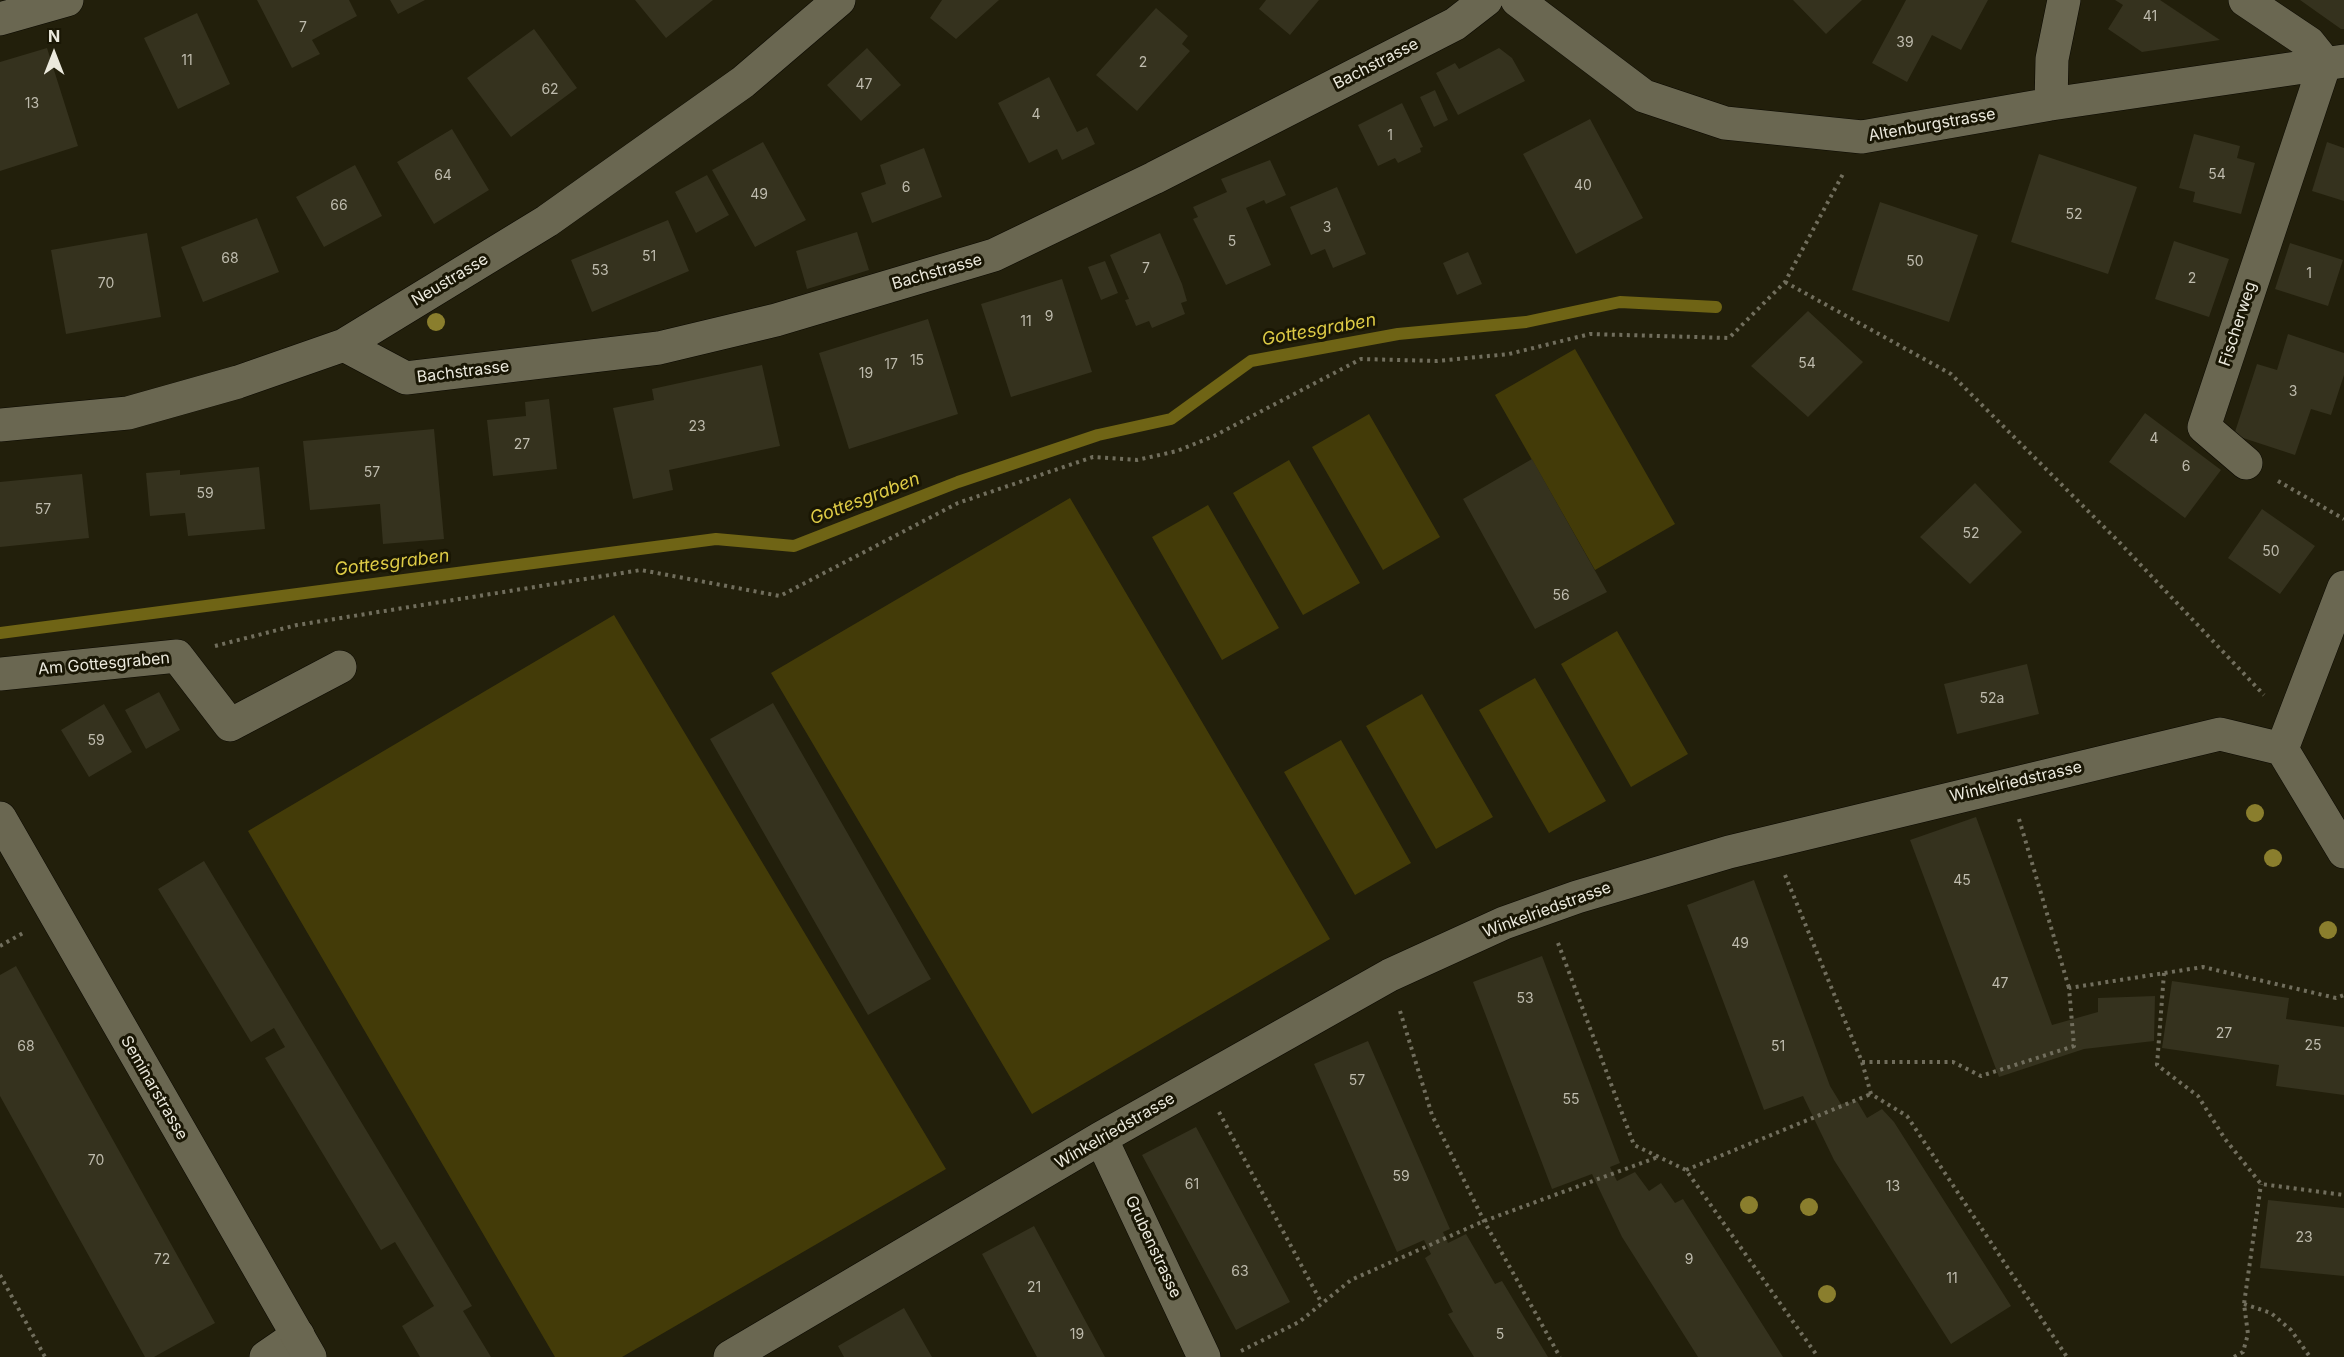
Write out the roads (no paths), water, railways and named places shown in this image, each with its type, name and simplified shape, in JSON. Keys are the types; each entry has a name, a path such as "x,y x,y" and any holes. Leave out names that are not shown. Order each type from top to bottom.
{"street":[{"path":"0,19 67,0"},
{"name":"Neustrasse","path":"0,425 128,414 238,382 344,345 547,221 743,82 839,0"},
{"name":"Bachstrasse","path":"344,345 406,378 659,348 776,320 994,255 1154,178 1444,29 1486,0"},
{"name":"Altenburgstrasse","path":"1517,0 1644,96 1725,123 1862,137 2051,104 2335,62"},
{"path":"2051,104 2052,59 2064,0"},
{"path":"2245,0 2335,62"},
{"name":"Fischerweg","path":"2246,463 2204,427 2335,62"},
{"path":"2344,587 2282,749 2344,852"},
{"name":"Am Gottesgraben","path":"0,674 177,656 230,725 340,667"},
{"name":"Winkelriedstrasse","path":"730,1357 1101,1137 1390,975 1504,923 1577,897 1771,841 2220,734 2282,749"},
{"name":"Seminarstrasse","path":"0,818 304,1346"},
{"name":"Grubenstrasse","path":"1101,1137 1204,1357"},
{"path":"266,1357 304,1346"}],"waterway":[{"name":"Gottesgraben","path":"0,633 716,539 794,546 958,482 1098,435 1171,419 1251,361 1398,334 1526,322 1620,302 1716,307"}]}
